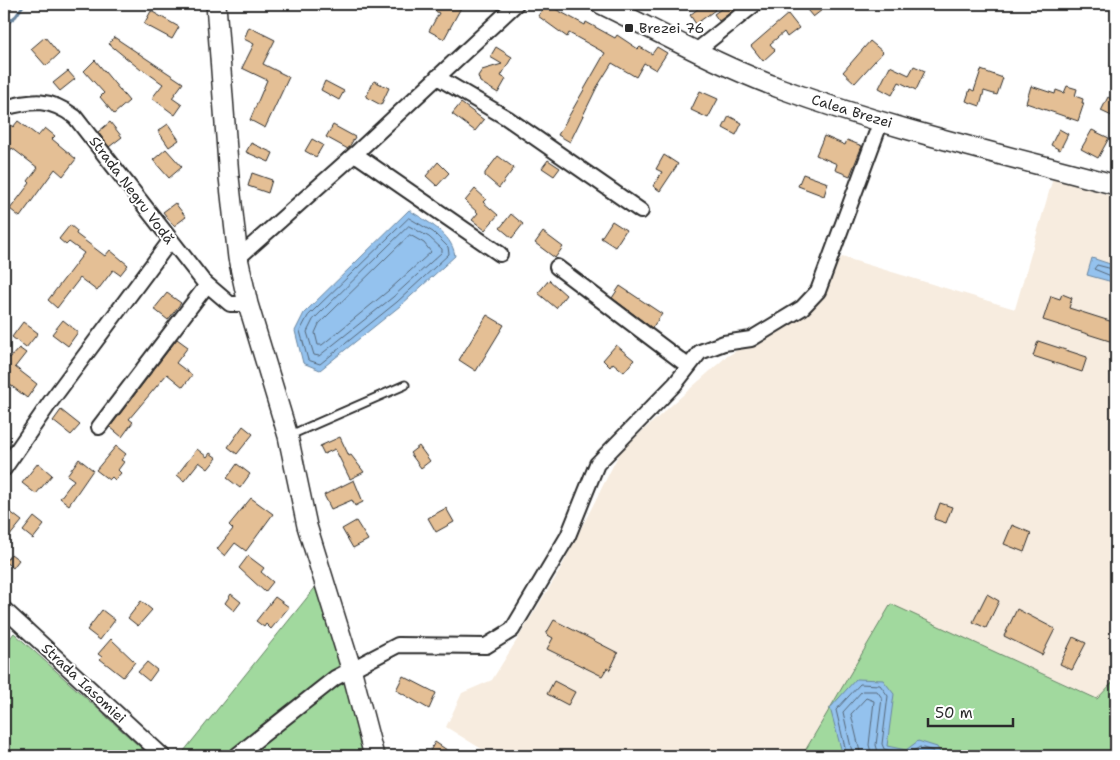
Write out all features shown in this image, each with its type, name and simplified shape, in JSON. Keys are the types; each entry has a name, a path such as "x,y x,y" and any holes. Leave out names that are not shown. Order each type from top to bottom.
{"street":[{"path":"216,4 228,176 238,258 248,304 288,436 307,526 351,668 374,756"},
{"path":"238,258 356,154 516,4"},
{"name":"Calea Brezei","path":"601,4 696,51 782,89 948,141 1116,185"},
{"path":"696,51 755,4"},
{"path":"437,77 507,118 641,211"},
{"name":"Strada Negru Vodă","path":"4,108 38,101 63,108 75,117 206,285 230,304 248,304"},
{"path":"236,756 335,678 398,645 486,646 512,630 568,536 597,464 675,384 700,352 724,343 751,339 802,308 818,290 882,120"},
{"path":"356,154 500,254"},
{"path":"4,469 56,393 170,241"},
{"path":"557,267 688,366"},
{"path":"99,428 206,285"},
{"name":"Strada Iasomiei","path":"4,610 164,756"}],"lane":[{"path":"4,9 8,4"},
{"path":"288,436 405,385"}],"shaded area":[{"path":"1053,178 1116,197 1116,673 1112,683 1098,699 891,604 802,756 493,756 446,727 462,693 492,680 559,572 621,450 726,357 789,319 842,257 1015,309"}],"green space":[{"path":"318,584 362,743 394,756 180,756"},
{"path":"891,604 1097,699 1112,683 1116,673 1116,756 802,756"},
{"path":"14,633 150,756 4,756 4,646"}],"water":[{"path":"409,210 444,235 453,248 455,256 400,306 320,370 303,363 295,331 304,313"},
{"path":"1092,258 1116,266 1116,283 1087,275"},
{"path":"856,679 883,680 894,694 887,746 906,750 918,741 937,747 942,756 843,756 830,708"}],"building":[{"path":"439,4 463,4 444,39 429,31 439,13 435,11"},
{"path":"546,4 585,25 586,22 615,38 617,35 638,49 640,47 652,54 657,47 667,53 656,70 644,63 636,77 612,63 597,87 570,142 558,135 605,53 569,33 567,37 538,16"},
{"path":"704,4 710,4 715,10 696,24 690,15"},
{"path":"728,4 735,9 719,21 714,14"},
{"path":"802,4 817,4 822,10 813,17"},
{"path":"151,11 179,27 172,39 144,24"},
{"path":"788,14 799,28 787,37 784,32 770,44 775,50 763,61 751,46"},
{"path":"249,27 275,40 263,64 289,77 265,128 250,120 267,80 242,68 254,44 244,39"},
{"path":"45,37 59,54 46,66 31,49"},
{"path":"114,37 183,83 172,98 182,105 175,115 152,98 163,84 141,70 109,44"},
{"path":"870,41 883,52 855,83 843,72"},
{"path":"496,47 512,57 501,76 506,79 498,93 480,82 478,76 482,70 502,64 490,57"},
{"path":"95,60 129,101 114,114 100,97 104,93 84,71"},
{"path":"890,66 909,75 914,66 925,71 916,90 899,82 892,95 879,88"},
{"path":"981,70 1003,78 997,95 984,91 980,106 966,101 970,89 974,91"},
{"path":"68,71 75,79 60,91 53,83"},
{"path":"325,81 344,91 339,100 321,90"},
{"path":"374,81 389,88 381,105 366,97"},
{"path":"1031,86 1055,94 1056,90 1064,93 1067,86 1077,89 1075,96 1083,99 1082,103 1084,103 1078,121 1026,103"},
{"path":"700,91 718,99 708,118 691,110"},
{"path":"1108,97 1116,102 1116,118 1101,111"},
{"path":"461,103 484,120 475,131 452,114"},
{"path":"729,116 742,123 736,135 723,128"},
{"path":"4,120 13,127 18,121 38,136 45,128 55,136 52,139 76,159 63,176 55,169 20,217 10,209 30,183 28,181 38,168 12,148 4,159"},
{"path":"110,122 122,137 109,147 98,132"},
{"path":"168,124 179,140 169,147 158,131"},
{"path":"333,125 355,137 348,149 326,137"},
{"path":"1059,129 1068,134 1060,150 1051,145"},
{"path":"1092,130 1109,138 1098,158 1081,149"},
{"path":"824,136 845,145 847,140 862,146 850,176 835,170 837,164 816,155"},
{"path":"312,139 323,145 316,157 305,151"},
{"path":"251,143 273,153 269,162 246,152"},
{"path":"166,149 182,167 169,178 153,160"},
{"path":"664,155 678,164 660,191 653,186 662,172 656,169"},
{"path":"498,156 514,168 499,188 485,176 485,173"},
{"path":"548,160 560,168 554,176 542,168"},
{"path":"438,162 449,173 437,186 426,176"},
{"path":"252,173 272,180 268,193 248,186"},
{"path":"803,174 828,183 824,196 798,186"},
{"path":"475,189 486,199 483,202 498,215 485,230 472,220 478,213 465,201"},
{"path":"175,203 186,217 174,226 163,212"},
{"path":"511,214 523,224 512,238 500,228"},
{"path":"612,221 626,230 615,247 601,238"},
{"path":"70,225 77,231 76,234 105,256 110,250 128,265 120,275 113,270 97,291 80,278 57,308 48,300 84,253 69,242 66,245 59,239"},
{"path":"543,232 563,247 555,258 535,243"},
{"path":"549,280 566,295 556,308 538,293"},
{"path":"620,286 662,314 652,328 612,298"},
{"path":"167,293 181,303 168,320 154,309"},
{"path":"1062,294 1072,298 1069,308 1116,323 1116,343 1043,320 1051,296 1060,299"},
{"path":"487,315 504,325 476,371 459,360"},
{"path":"63,320 78,332 68,346 52,334"},
{"path":"23,322 38,333 26,348 12,337"},
{"path":"177,339 188,347 176,363 192,375 183,387 167,374 129,419 133,422 122,437 110,427"},
{"path":"1038,341 1087,357 1082,372 1033,356"},
{"path":"616,345 634,360 624,372 613,363 610,367 603,360"},
{"path":"19,348 26,353 15,367 37,384 27,398 4,380 4,353 10,358"},
{"path":"61,410 80,425 71,435 53,421"},
{"path":"243,426 253,434 237,454 228,447"},
{"path":"340,437 349,456 351,455 364,472 350,479 335,449 324,454 320,446"},
{"path":"116,446 126,454 121,460 124,462 118,470 121,473 115,480 112,477 109,480 96,470"},
{"path":"419,446 430,461 421,468 410,453"},
{"path":"197,449 207,457 210,453 217,458 208,469 199,462 184,481 177,475"},
{"path":"79,459 93,470 69,505 60,498 74,480 67,475"},
{"path":"38,463 52,475 36,494 22,483"},
{"path":"237,464 250,474 240,488 227,478"},
{"path":"354,480 363,502 355,506 352,500 331,509 324,495"},
{"path":"251,498 273,514 246,551 235,543 225,556 217,549 233,529 229,525"},
{"path":"940,503 952,507 946,523 934,519"},
{"path":"446,508 454,522 436,532 428,518"},
{"path":"9,511 22,521 4,543 4,517"},
{"path":"34,517 44,525 33,539 23,531"},
{"path":"356,521 368,540 353,548 342,529"},
{"path":"1012,525 1031,533 1024,552 1004,544"},
{"path":"11,554 19,560 13,568 5,562"},
{"path":"248,556 264,568 261,572 273,582 265,592 239,568"},
{"path":"231,594 241,602 234,611 225,603"},
{"path":"987,594 999,601 986,628 973,622"},
{"path":"275,597 289,607 271,629 266,624 264,627 256,621"},
{"path":"141,601 152,610 138,626 128,618"},
{"path":"1017,609 1055,629 1042,655 1004,636"},
{"path":"102,610 115,620 100,640 87,630"},
{"path":"554,620 618,653 610,670 607,668 602,676 547,649 553,638 546,634"},
{"path":"1073,637 1086,643 1072,670 1060,664"},
{"path":"111,639 135,662 123,677 100,659 102,657 98,654"},
{"path":"147,662 157,670 149,681 138,672"},
{"path":"403,676 436,693 429,709 396,690"},
{"path":"554,681 575,692 568,705 547,694"},
{"path":"435,742 447,750 459,756 427,756"}],"waterway":[{"path":"4,26 16,16 24,4"}],"place":[{"name":"Brezei 76","path":"629,28"}]}
